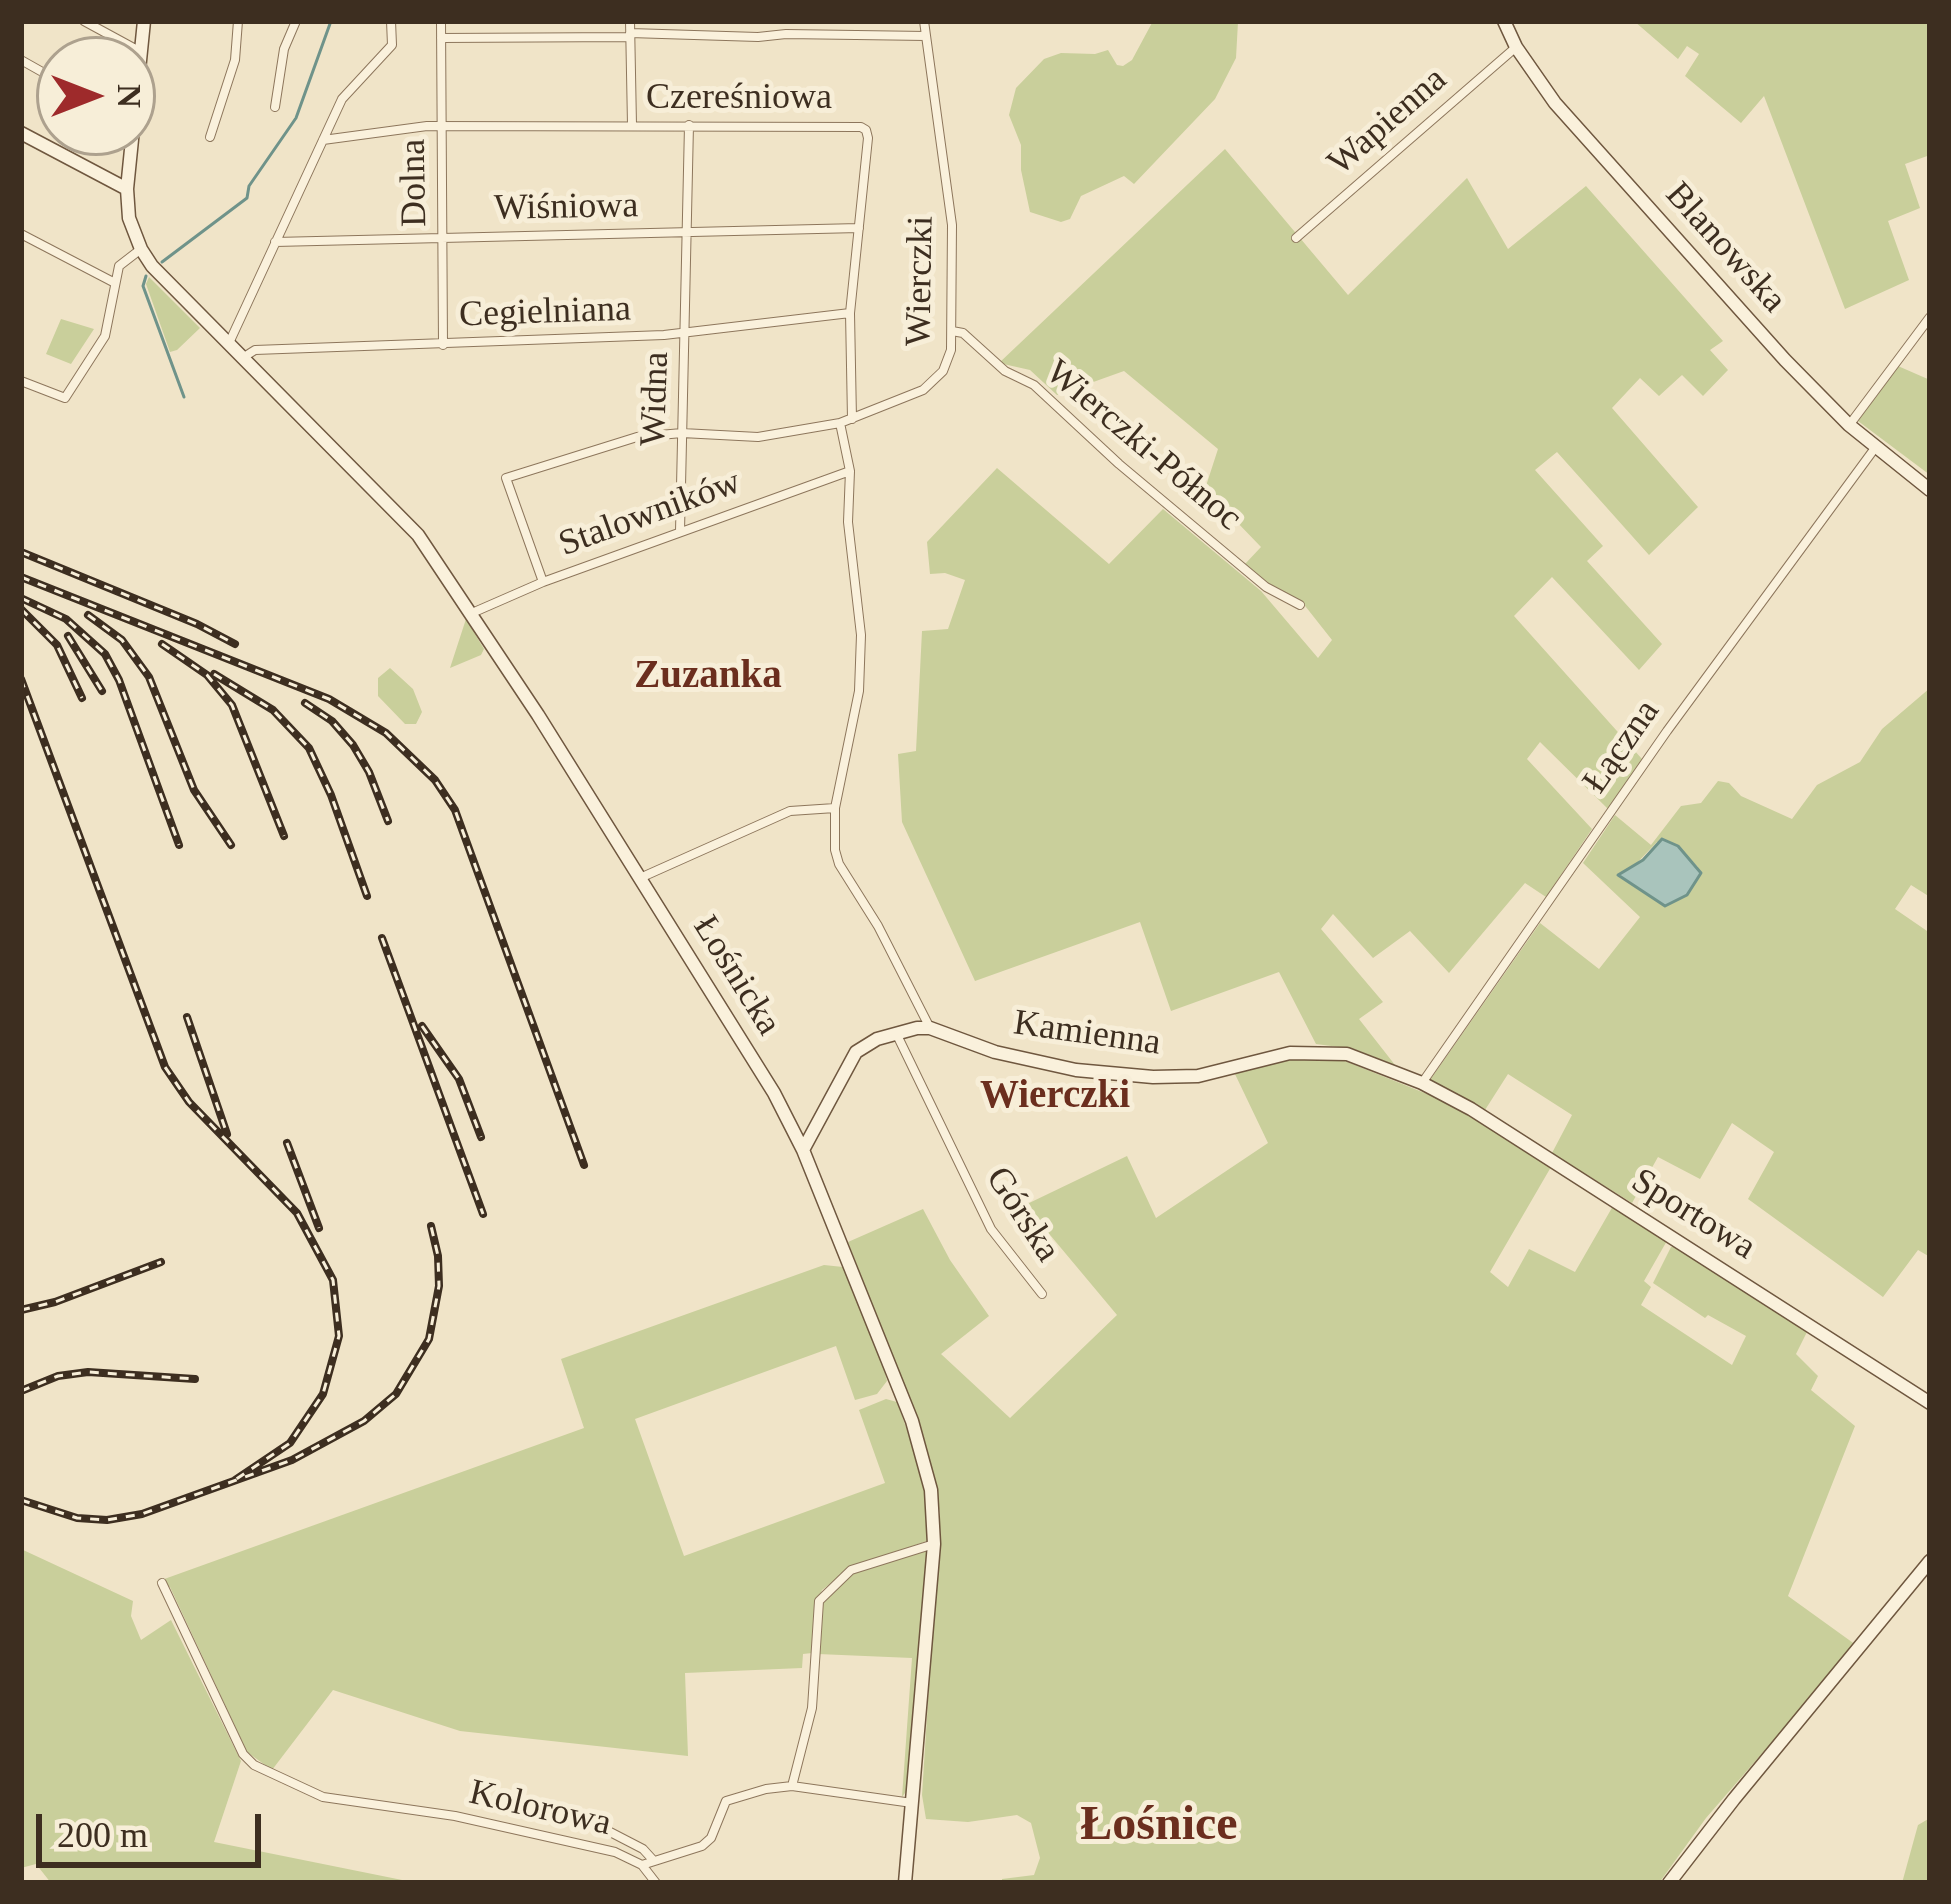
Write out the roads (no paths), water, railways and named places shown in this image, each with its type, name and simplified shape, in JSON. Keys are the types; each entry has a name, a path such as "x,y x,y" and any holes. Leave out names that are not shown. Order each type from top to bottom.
{"street":[{"path":"84,21 112,36"},
{"path":"210,137 235,60 238,21"},
{"path":"275,107 284,49 296,21"},
{"path":"229,343 347,91 388,51 392,21"},
{"name":"Dolna","path":"441,21 443,344"},
{"path":"629,21 632,125"},
{"name":"Wierczki","path":"542,582 506,478 637,436 758,437 840,423 934,382 948,361 952,331 952,225 924,21"},
{"name":"Blanowska","path":"1504,21 1555,103 1799,375 1875,448 1930,490"},
{"path":"441,38 926,36"},
{"name":"Wapienna","path":"1296,238 1516,46"},
{"name":"Widna","path":"680,531 689,125"},
{"name":"Czereśniowa","path":"323,140 441,126 866,130 850,314 852,419"},
{"path":"21,134 128,189"},
{"path":"21,381 65,398 105,336 119,266 141,249 129,218 131,156"},
{"name":"Wiśniowa","path":"275,242 859,228"},
{"path":"21,234 115,284"},
{"name":"Łośnicka","path":"141,249 152,266 400,514 472,613 774,1093 803,1150 912,1421 931,1490 934,1544 905,1883"},
{"name":"Cegielniana","path":"244,357 255,350 686,333 850,314"},
{"path":"1849,425 1930,317"},
{"name":"Wierczki-Północ","path":"952,331 963,333 999,367 1034,385 1119,464 1266,587 1300,605"},
{"path":"803,1150 854,1054 866,1044 930,1028 878,926 839,864 835,808 861,663 848,522 850,471 840,423"},
{"name":"Łączna","path":"1422,1083 1662,737 1875,448"},
{"name":"Stalowników","path":"472,613 542,582 850,471"},
{"path":"639,879 790,811 835,808"},
{"name":"Kamienna","path":"930,1028 995,1052 1076,1070 1198,1076 1291,1053 1320,1051 1360,1057 1422,1083"},
{"name":"Górska","path":"896,1034 991,1229 1042,1294"},
{"name":"Sportowa","path":"1422,1083 1510,1134 1930,1402"},
{"path":"793,1786 812,1708 819,1600 851,1570 934,1544"},
{"path":"1669,1883 1930,1562"},
{"name":"Kolorowa","path":"162,1583 242,1754 254,1766 323,1797 455,1816 647,1862 656,1883"},
{"path":"587,1820 643,1849 647,1862 706,1844 721,1808 731,1798 793,1786 913,1804"}],"water":[{"path":"1662,839 1678,846 1701,873 1687,895 1665,906 1618,875 1643,860"}],"waterway":[{"path":"162,262 247,198 249,186 296,118 331,21"},
{"path":"146,276 143,286 184,397"}],"railway":[{"path":"21,552 235,644"},
{"path":"21,577 329,699 386,733 435,780 455,810 584,1165"},
{"path":"21,598 66,619 105,654 119,680 179,845"},
{"path":"21,609 57,645 82,698"},
{"path":"88,615 122,640 149,677 194,790 231,845"},
{"path":"68,636 102,691"},
{"path":"162,644 207,675 232,705 284,836"},
{"path":"214,674 273,710 309,748 367,896"},
{"path":"21,679 165,1067 189,1102 297,1213 333,1280 339,1336 323,1394 290,1443 235,1480"},
{"path":"305,703 332,721 353,745 388,821"},
{"path":"382,938 483,1214"},
{"path":"187,1017 227,1134"},
{"path":"422,1026 459,1079 481,1137"},
{"path":"287,1143 319,1228"},
{"path":"21,1500 77,1518 107,1520 142,1514 292,1460 364,1421 396,1394 429,1339 439,1286 431,1226"},
{"path":"21,1310 161,1262"},
{"path":"21,1391 58,1376 88,1372 195,1379"}],"district":[{"name":"Zuzanka","path":"708,677"},
{"name":"Wierczki","path":"1055,1097"},
{"name":"Łośnice","path":"1159,1827"}]}
